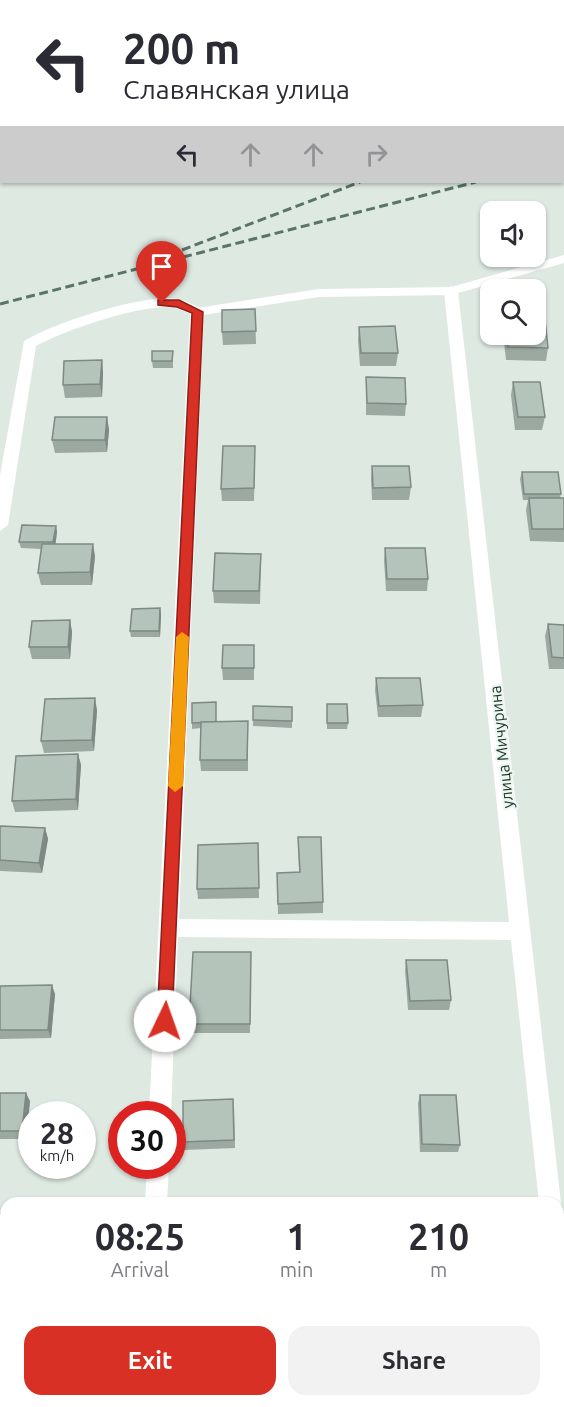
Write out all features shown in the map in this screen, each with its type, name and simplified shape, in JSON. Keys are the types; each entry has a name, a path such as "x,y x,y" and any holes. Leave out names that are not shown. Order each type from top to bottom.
{"street":[{"name":"улица Мичурина","path":"451,291 549,1197"},
{"path":"0,525 29,344 73,326 162,303 179,304 197,312 161,1101"},
{"path":"169,928 522,931"},
{"path":"156,1197 157,1179"}],"lane":[{"path":"197,312 319,293 451,291 564,259"}],"building":[{"path":"255,309 256,331 222,332 222,310"},
{"path":"395,326 398,353 361,353 359,327"},
{"path":"546,329 548,348 508,347 508,345 546,345"},
{"path":"152,351 173,351 172,361 152,361"},
{"path":"102,360 100,384 63,385 64,361"},
{"path":"366,377 405,378 406,404 367,403"},
{"path":"513,382 540,382 545,417 518,417"},
{"path":"55,417 107,417 105,440 52,440"},
{"path":"223,446 255,446 254,488 221,489"},
{"path":"372,466 409,466 411,487 373,488"},
{"path":"522,472 558,472 561,494 524,494"},
{"path":"529,498 564,498 564,529 532,529"},
{"path":"22,525 56,526 53,542 19,542"},
{"path":"42,544 93,544 90,572 38,573"},
{"path":"385,548 425,548 428,579 387,579"},
{"path":"215,553 261,554 259,591 213,591"},
{"path":"160,608 159,631 130,631 132,609"},
{"path":"70,620 68,647 29,647 32,621"},
{"path":"548,624 564,625 564,658 552,657"},
{"path":"223,645 254,645 254,668 222,668"},
{"path":"376,678 420,678 423,705 379,706"},
{"path":"95,698 92,740 41,741 45,699"},
{"path":"216,702 216,722 192,723 192,703"},
{"path":"327,704 347,704 348,723 327,723"},
{"path":"253,706 292,707 292,721 253,720"},
{"path":"248,721 247,760 200,760 201,722"},
{"path":"78,754 76,799 12,801 16,756"},
{"path":"0,826 45,828 39,863 0,860"},
{"path":"298,837 321,837 323,902 278,904 277,873 300,872"},
{"path":"258,843 259,888 197,889 198,845"},
{"path":"193,952 251,952 250,1024 189,1024"},
{"path":"406,960 447,960 451,1000 410,1001"},
{"path":"52,985 48,1030 0,1030 0,986"},
{"path":"0,1093 26,1093 25,1101 18,1101 18,1131 0,1131"},
{"path":"420,1095 456,1095 460,1145 422,1144"},
{"path":"233,1099 234,1140 186,1142 186,1101 183,1101"}],"railway":[{"path":"182,250 357,183"},
{"path":"0,304 472,183"}],"slow traffic":[{"path":"175,786 182,637"}],"route":[{"path":"162,303 179,304 197,312 165,1021"}]}
